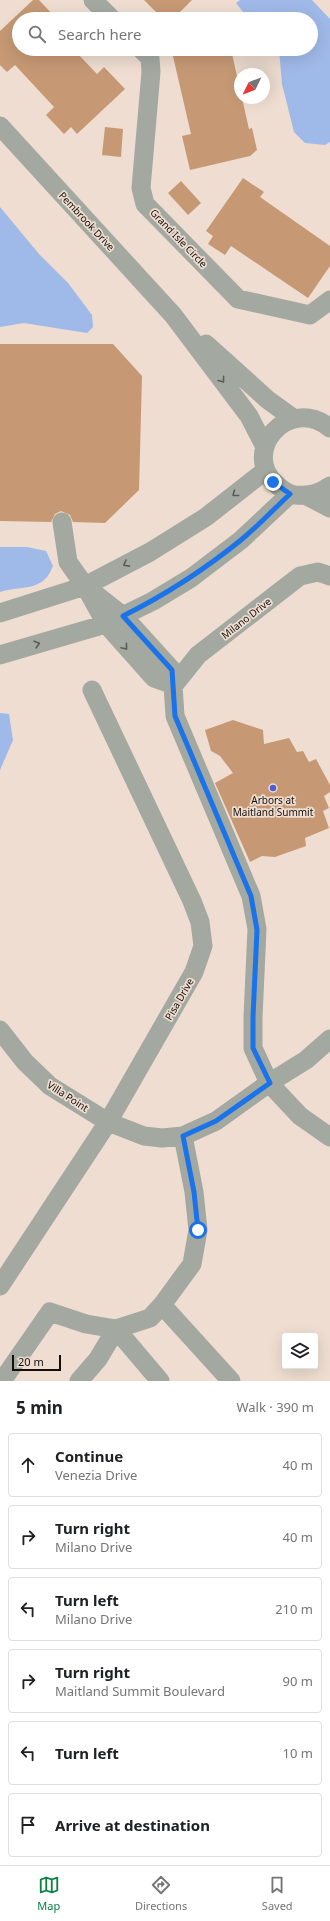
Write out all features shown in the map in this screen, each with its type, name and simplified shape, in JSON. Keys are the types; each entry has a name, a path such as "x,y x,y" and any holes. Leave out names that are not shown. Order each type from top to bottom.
{"street":[{"path":"93,0 105,12"},
{"name":"Grand Isle Circle","path":"148,56 150,58 151,72 141,188 145,204 238,299 310,315 330,300"},
{"name":"Pembrook Drive","path":"0,126 173,315 249,416 265,447"},
{"name":"Pembrook Drive","path":"173,315 268,400 293,418"},
{"path":"330,407 322,423 301,417 293,418 280,424 271,434 265,447 264,461 266,470 273,482 298,495 330,508"},
{"path":"0,614 85,586 150,552 206,517 266,470"},
{"path":"0,655 106,624 153,601 191,578 298,495 322,492 330,486"},
{"path":"62,522 68,562 85,586 106,624 154,678 174,685"},
{"name":"Milano Drive","path":"174,685 198,655 300,576 318,572 330,576"},
{"path":"85,586 123,616 172,670 175,716 251,896 257,930 253,1048 270,1083 300,1116 330,1137"},
{"path":"145,669 158,654"},
{"name":"Pisa Drive","path":"0,1286 108,1122 194,972 203,946 200,922 192,901 92,690"},
{"name":"Villa Point","path":"0,1030 25,1062 50,1086 108,1122"},
{"path":"108,1122 144,1136 162,1138 183,1136 216,1121 306,1060 330,1039"},
{"path":"2,1381 50,1312 86,1324 116,1329 150,1318 162,1305 192,1264 198,1230 194,1192 183,1136"},
{"path":"162,1305 231,1381"},
{"path":"79,1381 98,1359 116,1329"},
{"path":"116,1329 160,1381"}],"water":[{"path":"240,0 312,0 330,19 330,142 325,145 305,143 294,132 282,84 280,56 318,56 318,12 243,12 236,3"},
{"path":"0,207 39,254 68,283 92,315 93,327 87,333 24,323 0,327"},
{"path":"0,547 27,547 46,551 53,566 48,576 41,583 30,587 0,592"},
{"path":"0,713 9,714 13,740 0,770"}],"building":[{"path":"33,0 39,0 50,12 20,12"},
{"path":"144,0 192,0 180,12 156,12"},
{"path":"12,20 12,56 80,56 97,74 104,67 125,89 77,134 71,127 64,134 46,115 54,107 15,65 7,72 0,65 0,31"},
{"path":"173,56 233,56 235,68 234,104 243,104 249,129 252,128 257,150 250,156 190,170 182,136 191,134"},
{"path":"105,127 123,129 121,157 102,155"},
{"path":"243,178 264,192 260,197 330,246 330,266 308,298 231,246 225,255 208,244 213,236 206,231"},
{"path":"181,181 201,203 188,215 168,193"},
{"path":"0,344 113,344 142,376 139,490 105,523 73,522 70,515 61,511 55,514 51,522 0,521"},
{"name":"Arbors at Maitland Summit","path":"233,720 263,730 264,744 289,738 297,752 303,751 309,762 316,759 330,785 330,792 324,796 329,808 323,811 329,828 305,838 306,846 275,857 262,856 250,862 215,783 233,773 220,756 211,751 205,730"}],"place":[{"name":"Arbors at Maitland Summit","path":"273,788"}],"route":[{"path":"198,1230 194,1192 183,1136 216,1121 270,1083 253,1048 257,930 251,896 175,716 172,670 123,616 153,601 191,578 241,540 290,494 283,491 273,482"}]}
